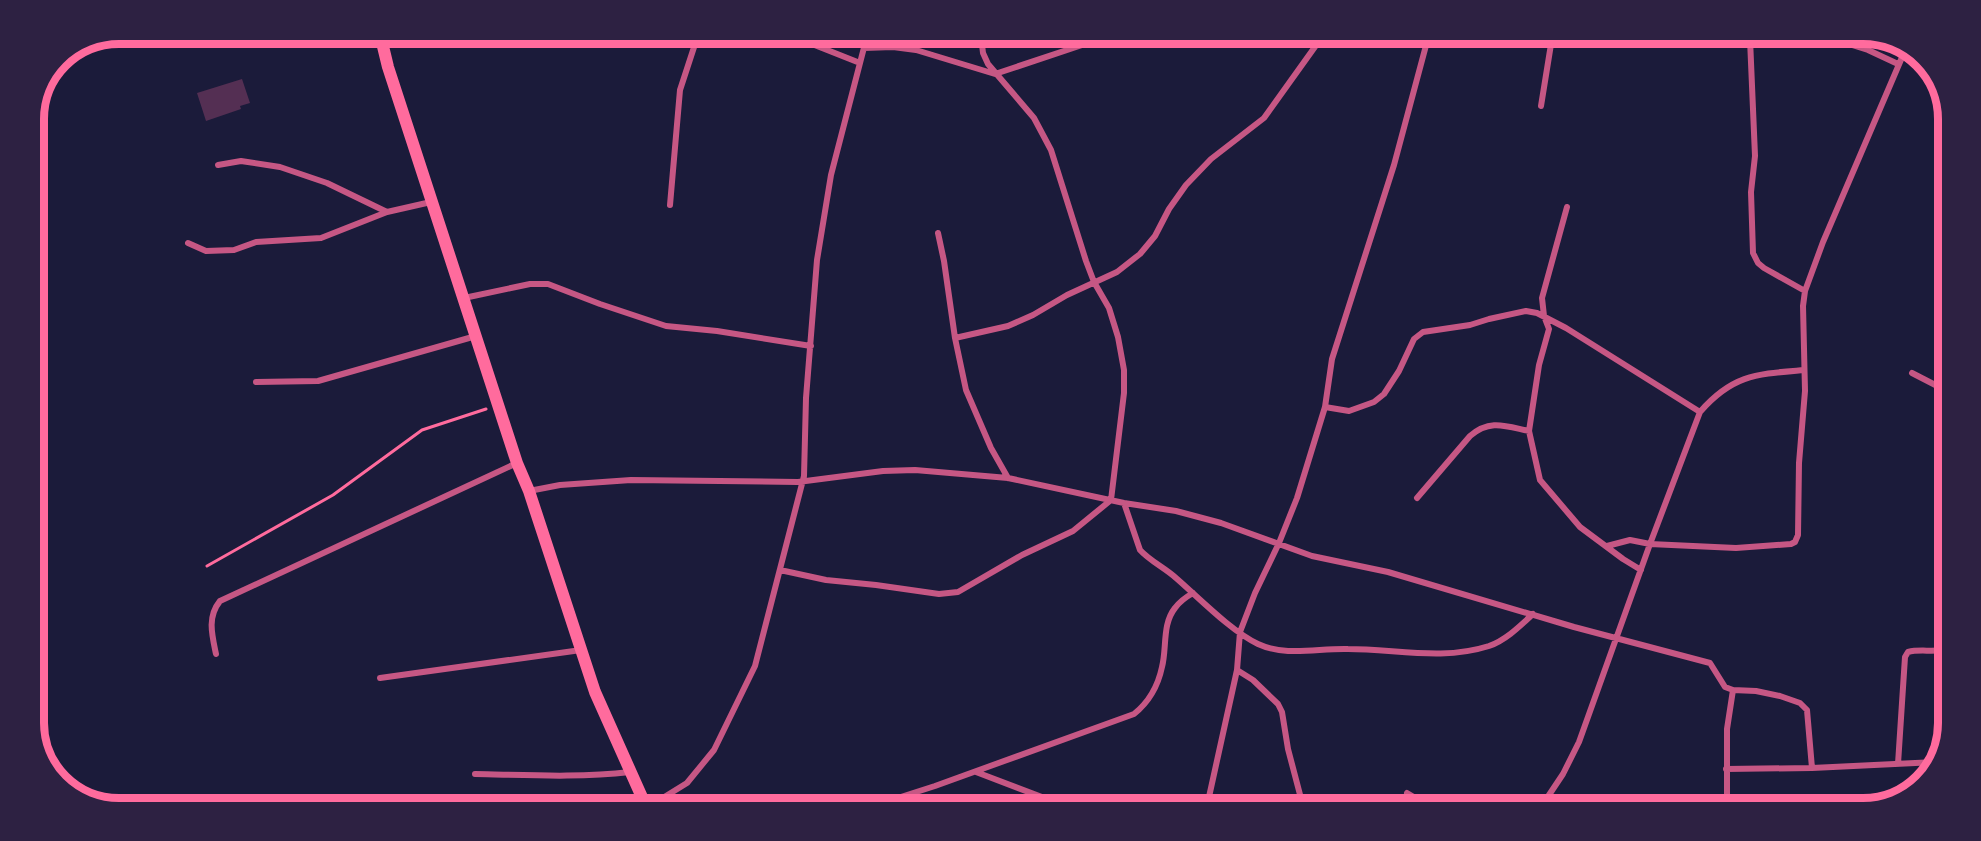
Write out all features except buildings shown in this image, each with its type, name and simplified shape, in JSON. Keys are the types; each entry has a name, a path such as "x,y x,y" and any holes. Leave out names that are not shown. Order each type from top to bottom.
{"main road":[{"path":"382,44 431,202 595,692 642,798"}],"street":[{"path":"670,205 680,90 695,44"},
{"path":"812,44 860,63"},
{"path":"663,798 687,783 714,750 755,666 803,481 817,260 829,186 865,44"},
{"path":"780,570 826,580 939,594 958,592 1022,555 1073,531 1111,500 1125,370 1118,337 1109,308 1094,282 1086,261 1051,150 1034,118 988,64 982,44"},
{"path":"864,48 893,47 916,50 995,74 1085,44"},
{"path":"955,338 1008,326 1117,272 1140,254 1155,236 1169,209 1186,185 1211,159 1264,118 1317,44"},
{"path":"1209,798 1237,670 1240,632 1255,592 1280,543 1297,498 1325,407 1332,359 1390,176 1426,44"},
{"path":"1541,106 1551,44"},
{"path":"1750,44 1755,156 1751,192 1753,253 1764,268 1805,291"},
{"path":"1849,44 1898,64"},
{"path":"1607,546 1630,540 1650,544 1736,548 1795,542 1798,535 1805,291 1823,242 1902,55"},
{"path":"218,165 241,161 280,167 327,183 387,212"},
{"path":"188,243 206,251 234,250 256,242 321,238 387,212 431,202"},
{"path":"1567,207 1542,298 1544,316 1549,329 1539,365 1529,431 1540,480 1580,527 1641,570"},
{"path":"938,234 966,390 1008,478"},
{"path":"464,297 530,284 548,284 610,308 666,326 717,331 811,346"},
{"path":"1325,407 1349,411 1379,398 1387,391 1399,371 1414,339 1423,332 1470,325 1526,311 1544,316 1700,412"},
{"path":"256,382 318,381 476,336"},
{"path":"1547,798 1563,774 1579,742 1700,412 1708,403 1745,377 1804,370"},
{"path":"1912,373 1937,386"},
{"path":"1417,498 1470,436 1480,428 1489,425 1529,431"},
{"path":"216,654 212,633 213,610 220,601 517,463"},
{"path":"529,491 560,485 631,480 803,481 883,471 915,470 1008,478 1176,511 1221,523 1312,556 1388,572 1710,663 1725,687 1780,696 1800,703 1807,710 1812,768"},
{"path":"1124,502 1140,550 1240,632 1258,644 1280,650 1295,651 1350,648 1419,654 1459,653 1498,642 1533,614"},
{"path":"897,798 1134,714 1152,696 1162,667 1166,630 1173,609 1193,593"},
{"path":"380,678 582,650"},
{"path":"1898,764 1905,657 1908,652 1914,650 1938,651"},
{"path":"1237,670 1253,680 1278,704 1282,712 1288,749 1301,798"},
{"path":"1727,798 1727,729 1733,690"},
{"path":"1726,769 1925,763"},
{"path":"475,774 572,777 631,772"},
{"path":"975,772 1044,798"},
{"path":"1407,793 1415,798"}],"path":[{"path":"207,566 333,495 422,430 499,405"}]}
